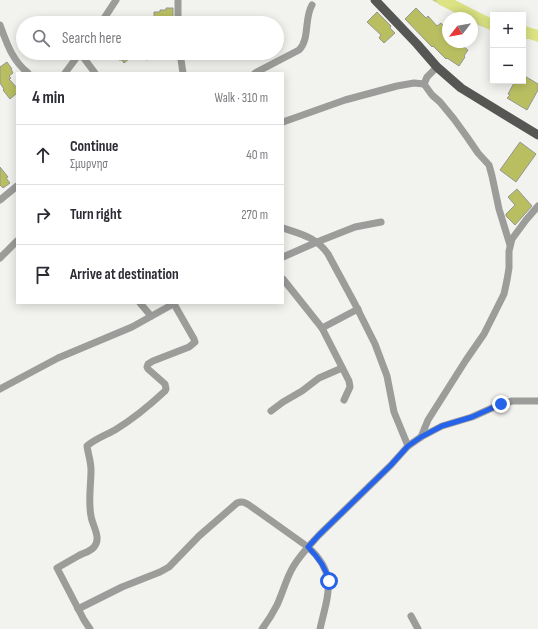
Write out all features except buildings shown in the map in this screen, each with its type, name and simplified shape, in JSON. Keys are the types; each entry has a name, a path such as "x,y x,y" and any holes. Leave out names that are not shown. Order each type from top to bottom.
{"main road":[{"path":"375,0 437,67 461,88 538,135"}],"street":[{"path":"106,16 116,0"},
{"path":"178,0 178,16"},
{"path":"284,58 299,50 303,46 309,13 312,5"},
{"path":"0,25 12,55 18,64 27,72"},
{"path":"66,72 75,60"},
{"path":"85,60 94,72"},
{"path":"181,60 183,72"},
{"path":"257,72 280,60"},
{"path":"424,84 427,77 437,67"},
{"path":"284,122 345,100 389,88 414,83 424,84 454,119 478,153 489,165 499,209 510,245"},
{"path":"0,200 16,187"},
{"path":"421,437 428,420 484,334 504,294 509,268 510,245 512,239 538,206"},
{"path":"284,257 355,227 380,222"},
{"path":"284,228 308,236 323,247 328,254 375,344 387,376 394,412 408,446"},
{"path":"0,258 16,242"},
{"path":"284,280 322,328 349,381 350,387 344,400"},
{"path":"141,304 151,316"},
{"path":"0,390 58,358 126,330 172,304"},
{"path":"90,629 57,568 91,550 95,547 97,542 90,509 91,461 87,446 123,425 165,391 165,384 148,369 148,364 189,347 195,342 175,304"},
{"path":"322,328 358,309"},
{"path":"271,411 319,378 342,368"},
{"path":"262,629 277,605 293,567 308,547 391,465 408,446 442,426 472,417 501,404 512,401 538,401"},
{"path":"78,609 169,567 199,536 237,503 244,502 308,547 322,564 329,581 327,600 320,629"},
{"path":"411,616 418,629"}],"green space":[{"path":"432,0 452,0 477,12 454,12"},
{"path":"478,13 490,19 490,30 478,25"},
{"path":"526,28 538,30 538,42 526,38"}],"waterway":[{"path":"442,0 490,24"},
{"path":"526,32 538,36"}],"route":[{"path":"329,581 322,564 308,547 319,535 391,465 408,446 442,426 472,417 501,404"}]}
